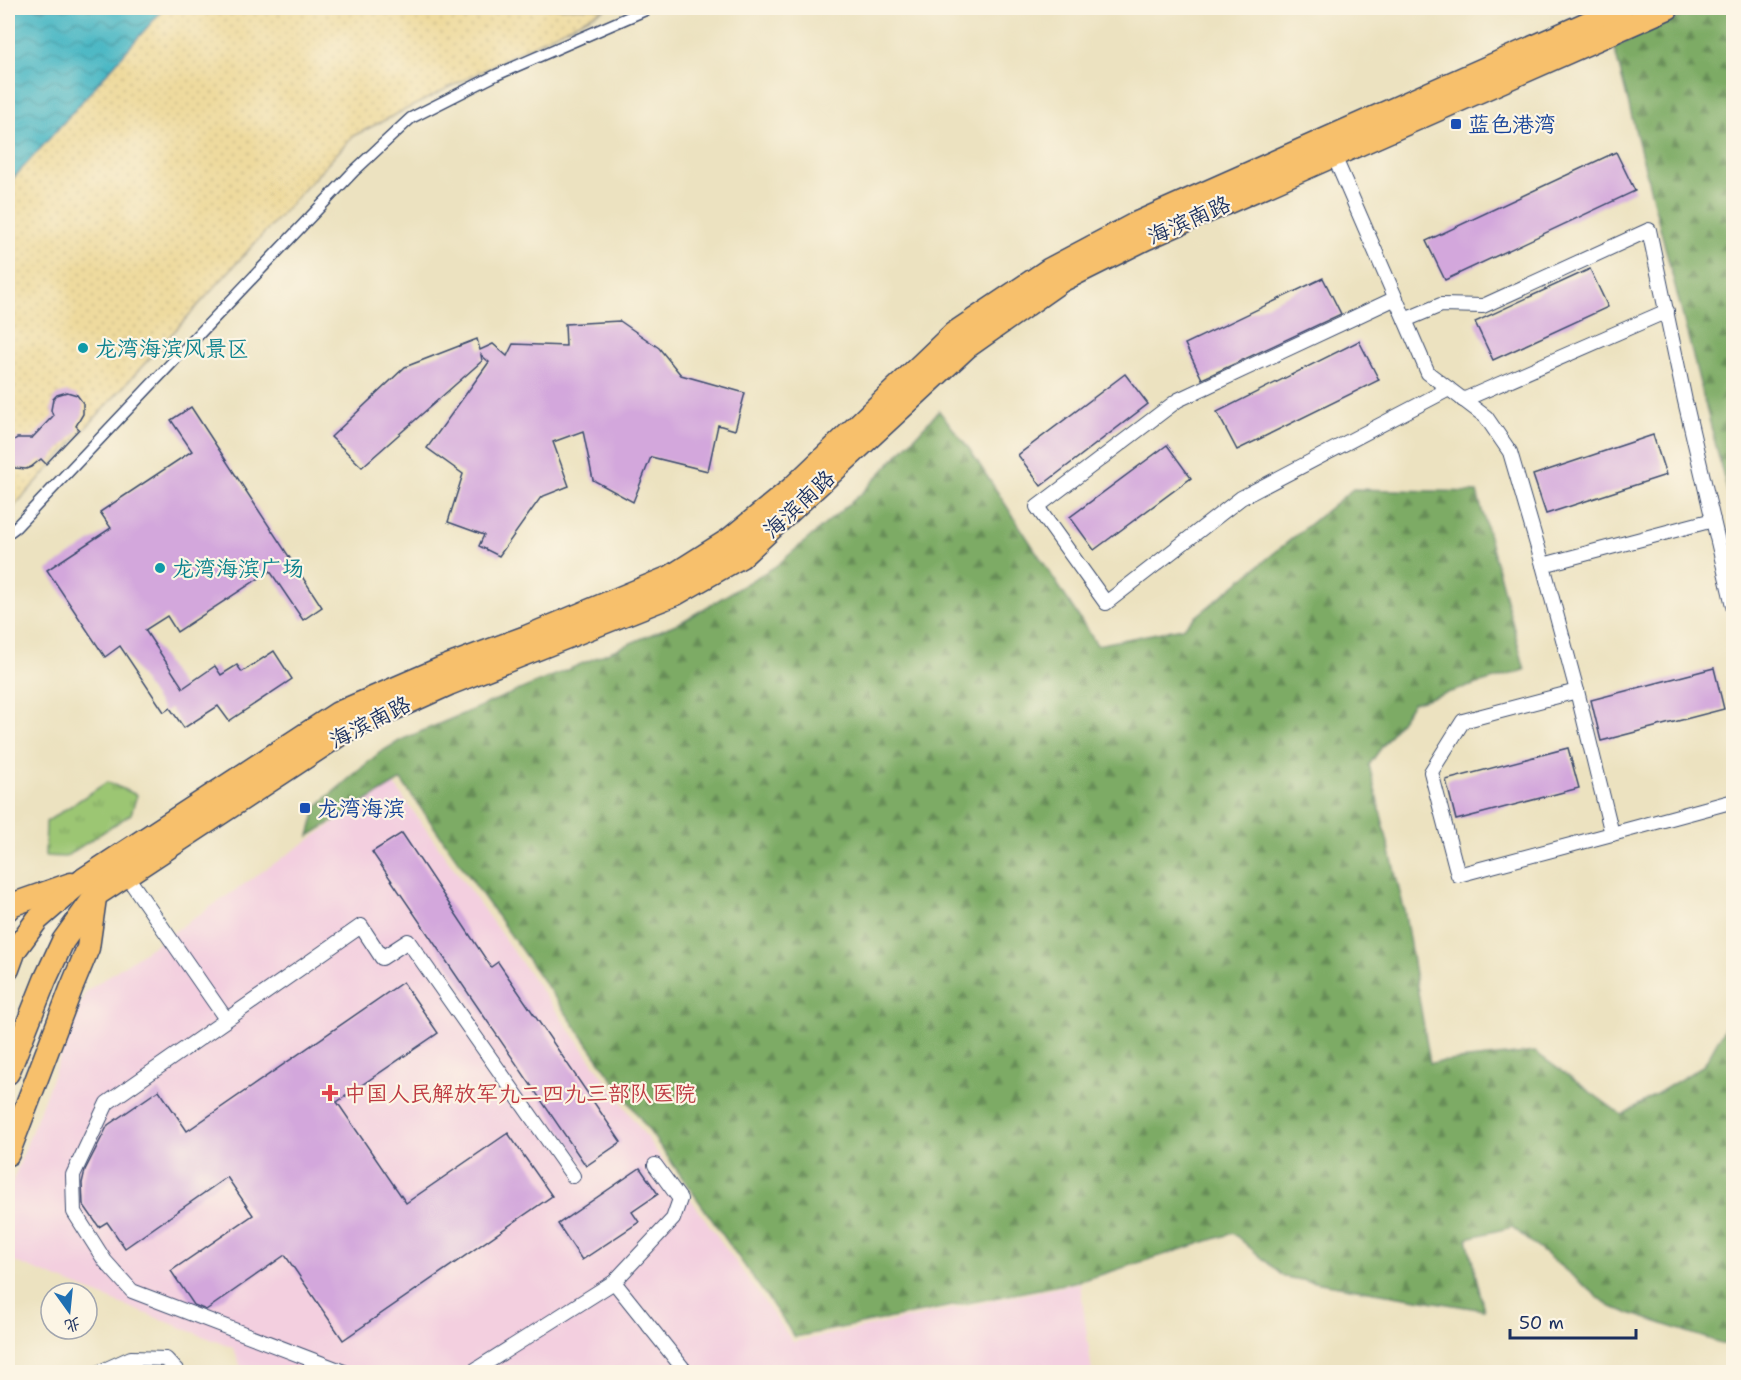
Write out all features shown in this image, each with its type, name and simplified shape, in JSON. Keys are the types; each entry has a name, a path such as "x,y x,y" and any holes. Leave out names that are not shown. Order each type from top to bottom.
{"highway":[{"name":"海滨南路","path":"8,969 15,950 37,920 90,887 338,713 442,668 526,638 670,577 730,539 791,489 953,334 1050,269 1137,223 1621,8"},
{"name":"海滨南路","path":"8,1073 45,980 90,887 126,875 347,730 449,684 676,594 741,557 967,346 1061,281 1145,239 1668,8"},
{"path":"8,909 11,905 90,887 88,948 8,1154"}],"street":[{"path":"8,533 354,171 411,117 496,75 651,8"},
{"path":"1334,156 1428,373 1486,417 1510,452 1577,691 1612,834"},
{"path":"1406,320 1441,305 1483,306 1649,230 1685,400 1734,610"},
{"path":"1396,298 1178,400 1037,507 1106,603 1241,498 1449,389"},
{"path":"1463,400 1667,311"},
{"path":"1543,565 1713,520"},
{"path":"1577,691 1463,721 1431,772 1458,875 1734,801"},
{"path":"126,875 226,1020"},
{"path":"344,1372 132,1291 105,1261 74,1212 73,1175 107,1103 361,927 382,958 408,941 573,1176"},
{"path":"472,1372 614,1282 672,1219 680,1199 655,1165"},
{"path":"614,1282 686,1372"},
{"path":"100,1372 131,1358 166,1359 178,1372"}],"shaded area":[{"name":"中国人民解放军九二四九三部队医院","path":"393,783 793,1342 1080,1283 1092,1372 243,1372 233,1348 99,1295 99,1281 64,1281 8,1259 8,1193 85,992"}],"green space":[{"path":"1699,8 1733,8 1733,513 1614,47"},
{"path":"939,411 970,450 1097,645 1182,628 1353,489 1477,492 1525,670 1413,703 1369,765 1404,909 1430,1063 1535,1052 1622,1115 1704,1065 1733,1013 1733,1347 1611,1307 1512,1227 1467,1238 1484,1310 1284,1277 1233,1233 1084,1280 795,1337 401,780 309,836 317,806 379,753 401,740 683,621 776,566 863,492"},
{"path":"107,782 137,795 131,814 65,857 45,856 46,822"}],"sand":[{"name":"龙湾海滨风景区","path":"164,8 607,8 353,136 8,513 8,184"}],"water":[{"path":"8,8 164,8 8,184"}],"building":[{"path":"1616,152 1635,191 1445,280 1426,241"},
{"path":"1590,269 1608,307 1493,360 1475,322"},
{"path":"1323,278 1341,314 1202,379 1185,344"},
{"path":"620,321 659,348 681,375 745,393 735,430 718,425 708,471 651,457 633,502 593,480 583,431 553,442 569,486 541,497 499,556 479,546 484,535 448,522 463,474 427,448 489,362 481,355 482,361 362,467 331,437 405,367 477,339 480,350 493,344 507,356 513,344 566,346 565,324"},
{"path":"1359,341 1379,380 1237,450 1217,412"},
{"path":"1125,374 1148,404 1041,486 1018,455"},
{"path":"67,392 77,395 83,403 83,414 76,426 79,429 46,464 41,459 26,469 15,468 8,459 9,444 17,438 32,438 53,416 51,410 53,399"},
{"path":"191,407 322,607 303,620 270,571 177,632 167,616 145,630 183,688 215,666 221,675 237,665 242,672 274,651 292,679 229,721 218,706 184,728 170,708 164,712 120,646 105,657 47,570 111,528 100,512 192,451 171,420"},
{"path":"1653,435 1666,475 1546,514 1533,475"},
{"path":"1167,445 1191,478 1094,550 1070,517"},
{"path":"1714,668 1724,709 1601,741 1591,700"},
{"path":"1568,748 1579,788 1456,820 1446,780"},
{"path":"402,833 491,967 498,962 621,1142 586,1166 372,852"},
{"path":"403,982 438,1033 337,1102 406,1203 508,1133 552,1196 343,1340 285,1255 206,1310 194,1305 171,1271 253,1215 227,1177 125,1248 107,1222 99,1227 83,1204 82,1183 85,1170 108,1125 159,1090 187,1131"},
{"path":"640,1168 658,1194 632,1212 639,1222 582,1260 558,1224"}],"place":[{"name":"蓝色港湾","path":"1456,124"},
{"name":"龙湾海滨风景区","path":"83,348"},
{"name":"龙湾海滨广场","path":"160,568"},
{"name":"龙湾海滨","path":"305,808"},
{"name":"中国人民解放军九二四九三部队医院","path":"330,1093"}]}
